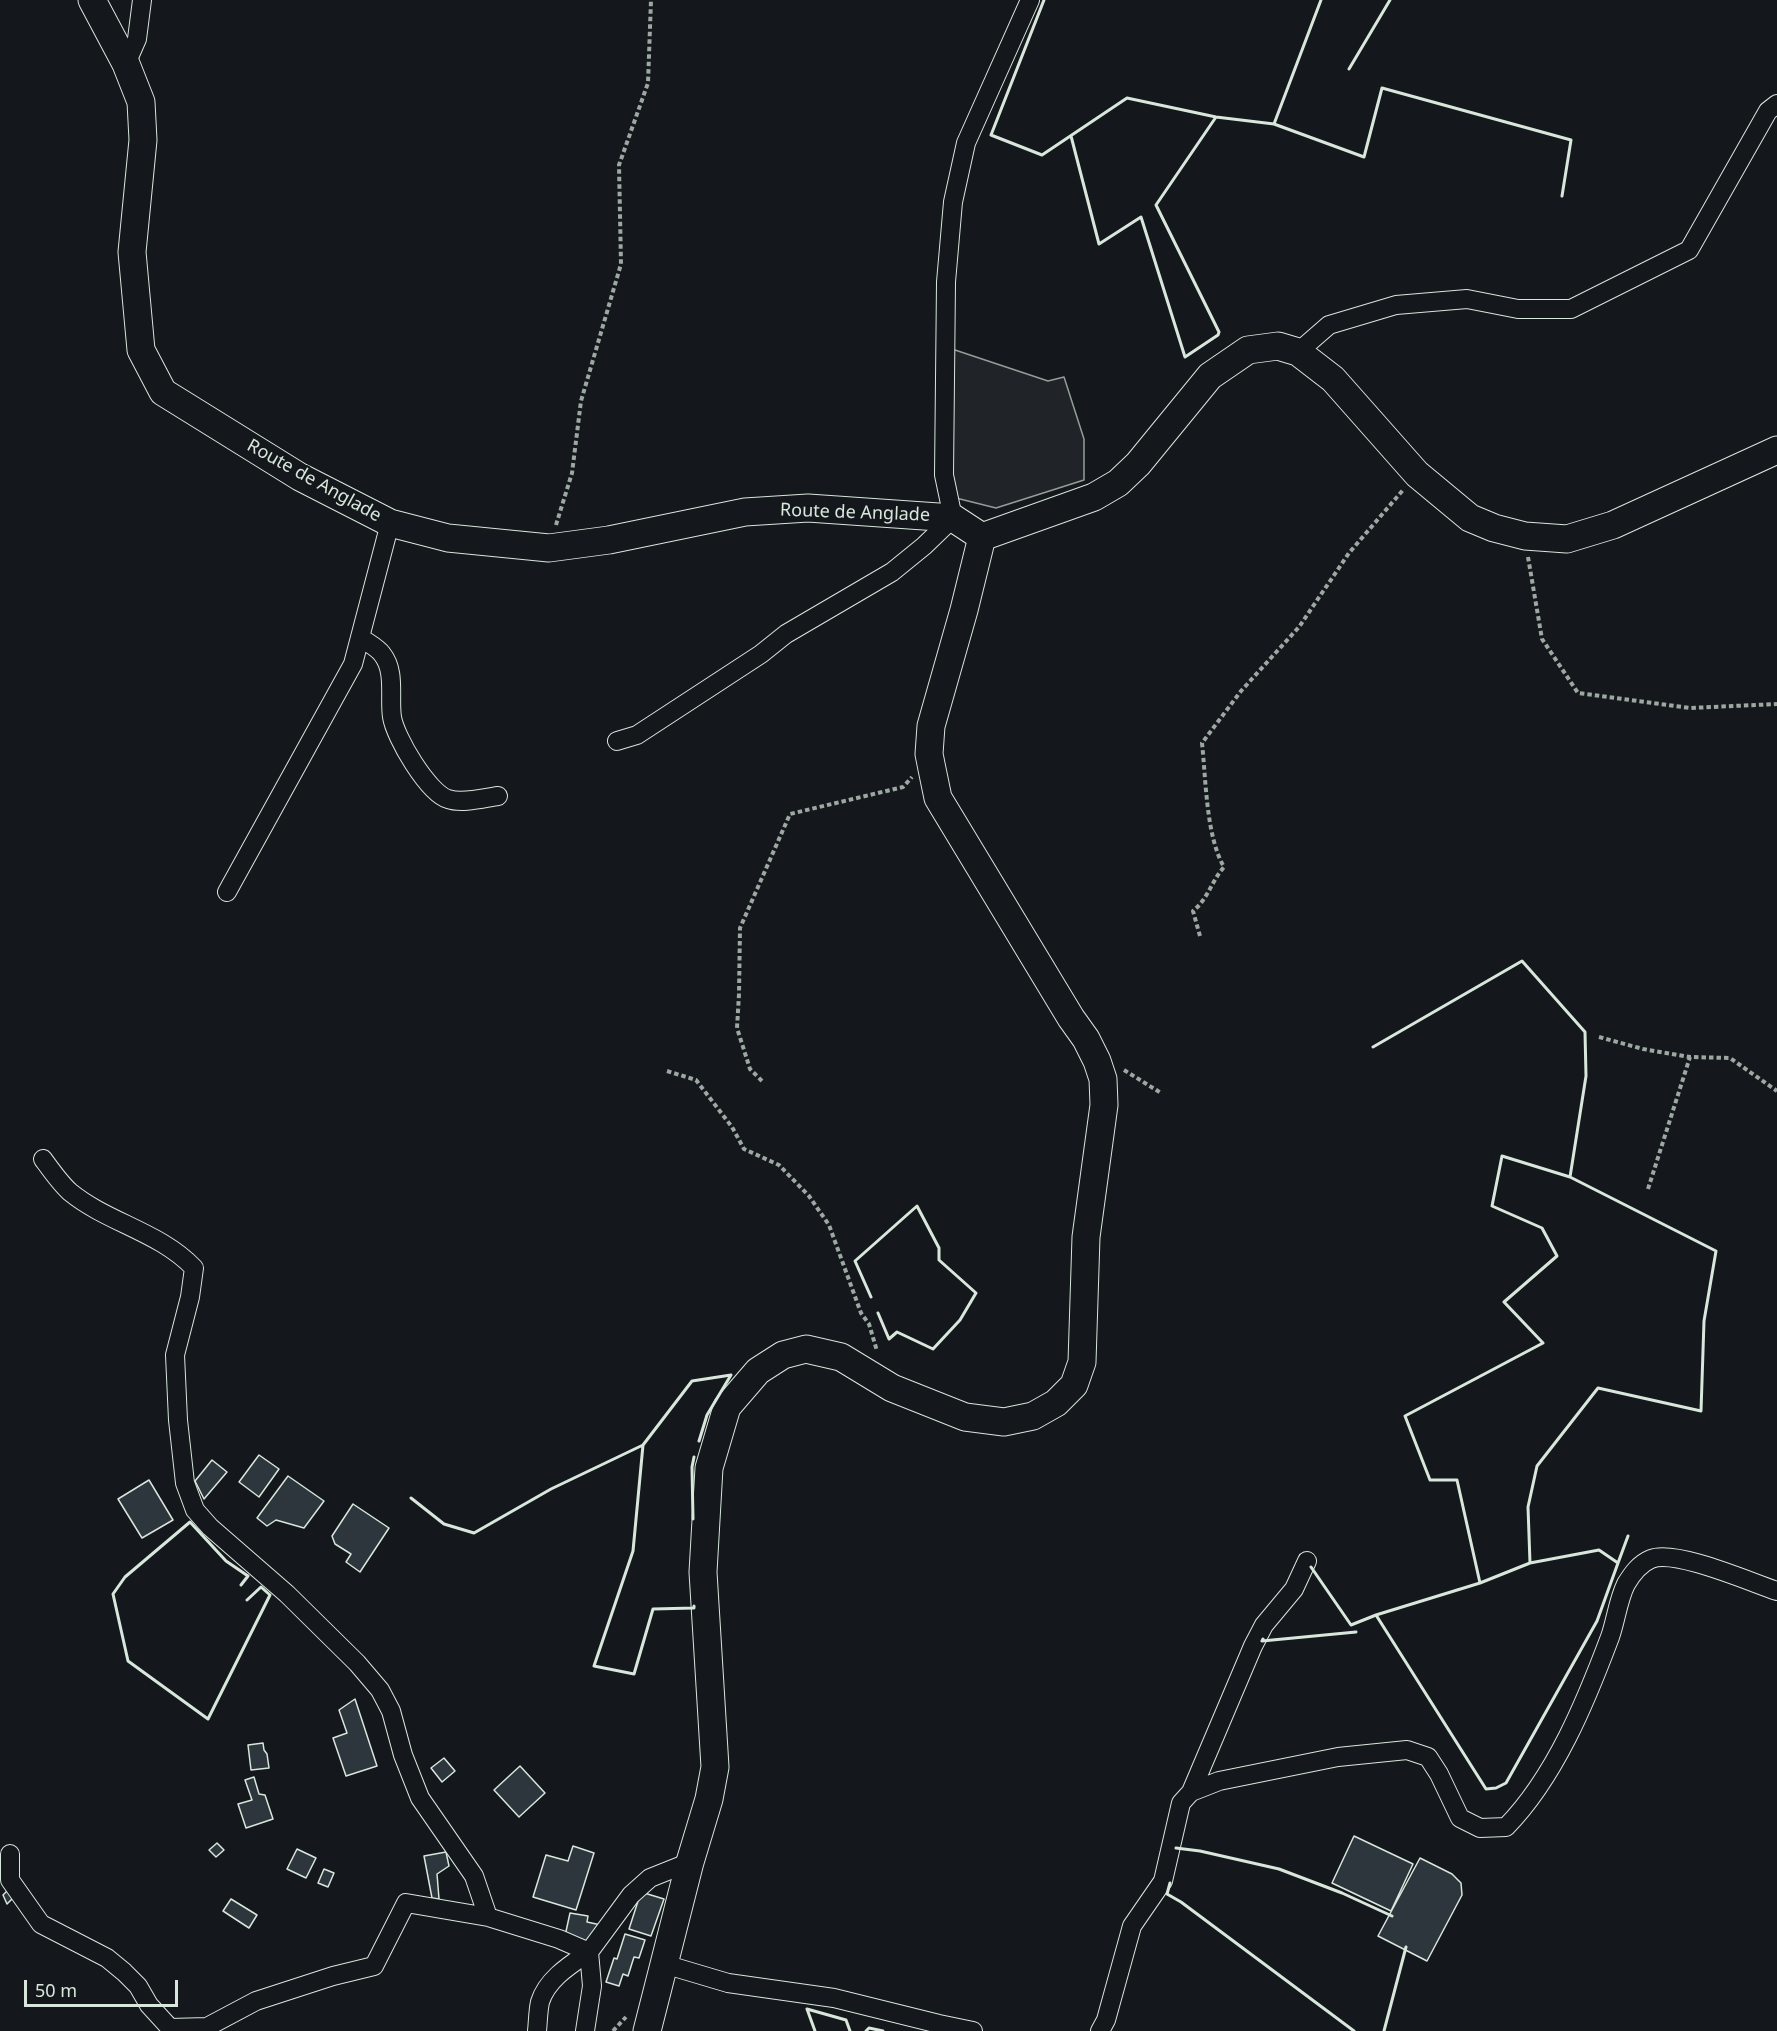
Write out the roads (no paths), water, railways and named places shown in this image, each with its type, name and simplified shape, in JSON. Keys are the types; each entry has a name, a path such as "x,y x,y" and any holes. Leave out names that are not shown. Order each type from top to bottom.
{"street":[{"name":"Route de Anglade","path":"92,0 126,64 141,102 143,140 132,252 141,350 163,392 300,477 390,523 448,538 549,548 609,540 745,512 808,508 953,518"},
{"path":"126,64 137,39 142,0"},
{"path":"982,537 953,518 944,475 946,282 953,202 966,143 1030,0"},
{"path":"1298,352 1329,325 1396,305 1467,299 1518,309 1570,309 1689,250 1768,111 1777,104"},
{"path":"982,537 1094,497 1118,483 1138,464 1210,376 1248,350 1278,346 1298,352 1333,379 1417,474 1470,518 1494,528 1525,536 1567,538 1613,525 1777,450"},
{"path":"616,741 637,735 761,654 786,634 892,572 953,518"},
{"path":"227,892 353,664 390,523"},
{"path":"647,2031 690,1862 709,1799 715,1767 703,1572 709,1468 726,1407 758,1371 783,1355 806,1349 841,1357 892,1388 965,1417 1004,1422 1033,1416 1056,1403 1074,1385 1082,1362 1086,1238 1104,1105 1103,1079 1098,1062 1086,1039 938,798 929,754 931,726 969,593 982,537"},
{"path":"360,637 382,654 390,674 392,718 403,749 435,791 448,799 463,800 498,796"},
{"path":"43,1159 69,1191 129,1227 157,1239 181,1255 194,1268 190,1298 175,1355 178,1420 185,1483 195,1510 210,1527 287,1594 357,1663 380,1690 391,1711 420,1798 474,1876 488,1917"},
{"path":"1191,1792 1219,1781 1338,1757 1407,1750 1428,1757 1439,1774 1460,1818 1480,1828 1506,1827 1521,1812 1542,1782 1587,1699 1613,1628 1624,1587 1635,1570 1652,1558 1681,1558 1777,1591"},
{"path":"1100,2031 1106,2020 1132,1926 1163,1881 1181,1803 1191,1792 1253,1646 1264,1625 1294,1589 1307,1561"},
{"path":"10,1854 10,1880 41,1924 107,1958 116,1965 138,1986 149,2005 170,2028 207,2027 256,2001 374,1966 406,1903 488,1917 559,1939 589,1952"},
{"path":"537,2031 540,2002 549,1984 566,1968 589,1952 631,1895 650,1878 690,1862"},
{"path":"585,2031 592,1986 589,1952"},
{"path":"664,1964 728,1983 834,1998 939,2025 973,2031"}]}
